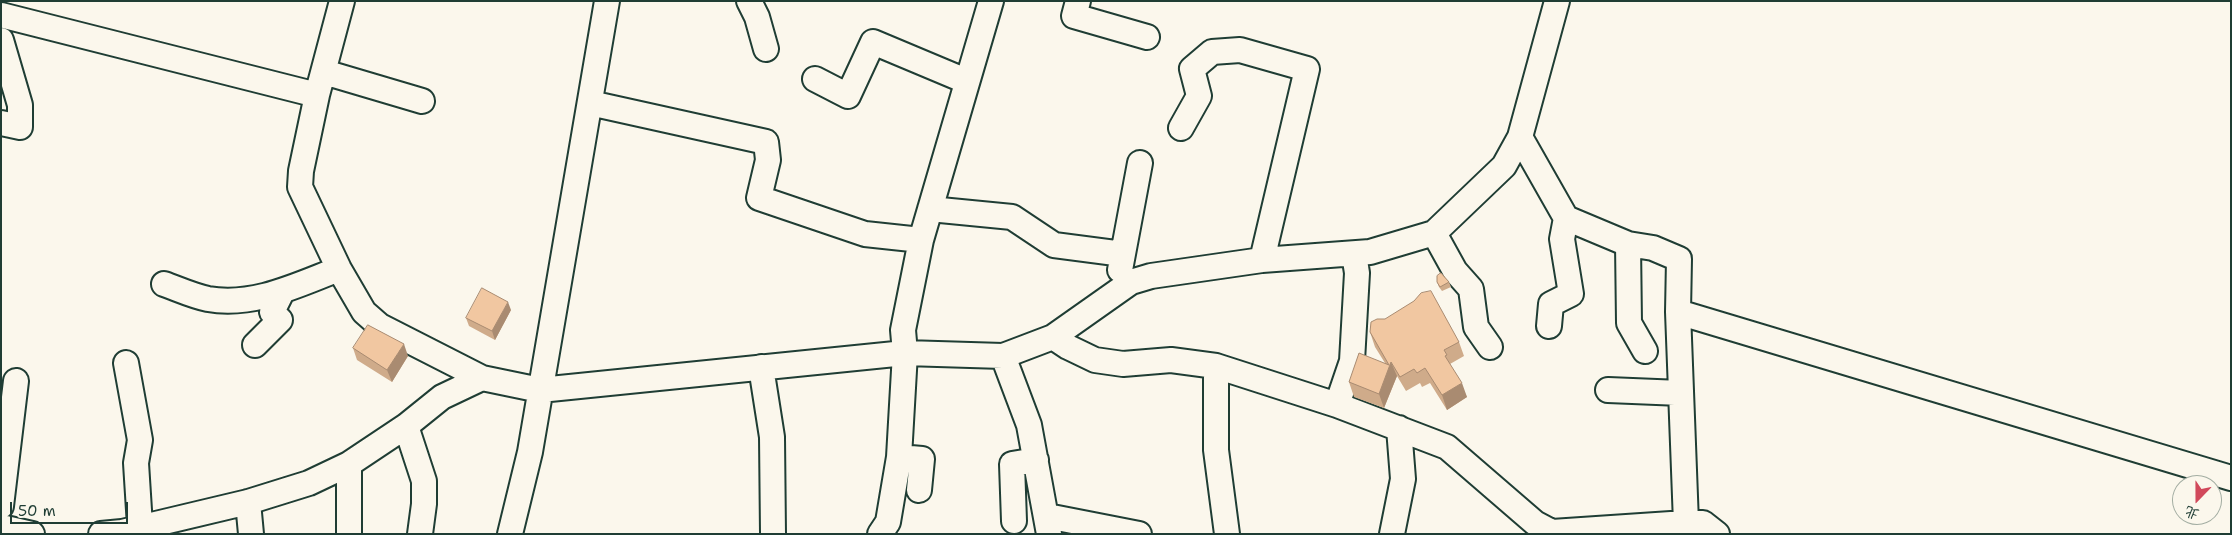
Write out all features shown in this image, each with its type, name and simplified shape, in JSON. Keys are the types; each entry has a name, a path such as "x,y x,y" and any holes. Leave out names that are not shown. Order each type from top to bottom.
{"street":[{"path":"342,1 317,95 300,171 300,188 339,268 364,312 380,326 482,378 540,390 905,353 1003,356 1053,337 1131,282 1151,276 1262,260 1366,256 1434,233 1504,166 1520,137 1557,1"},
{"path":"510,534 530,452 607,1"},
{"path":"749,1 757,16 766,48"},
{"path":"880,534 888,522 900,457 905,353 903,330 921,240 966,81 992,1"},
{"path":"1078,1 1074,16 1147,37"},
{"path":"1,14 317,95"},
{"path":"1,40 20,105 20,127 1,124"},
{"path":"815,79 848,96 873,42 966,81"},
{"path":"1181,128 1199,96 1192,69 1212,52 1240,50 1306,69 1262,260"},
{"path":"324,72 422,101"},
{"path":"590,103 766,142 768,160 759,198 865,234 921,240"},
{"path":"1520,137 1566,218 1628,244 1653,248 1679,259 1678,312 1686,523"},
{"path":"1115,292 1140,163"},
{"path":"930,210 1012,217 1054,246 1122,254"},
{"path":"1549,326 1551,304 1571,294 1562,239 1566,218"},
{"path":"1434,233 1454,271 1471,289 1476,327 1490,347"},
{"path":"1628,244 1629,322 1645,351"},
{"path":"1337,404 1352,361 1357,273 1366,256"},
{"path":"164,284 207,299 239,301 282,292 339,268"},
{"path":"255,345 280,320 272,312 282,292"},
{"path":"1678,312 2231,478"},
{"path":"1053,337 1068,347 1095,360 1123,364 1171,360 1216,366 1337,404 1399,428 1447,447 1535,523 1552,532 1702,523 1717,534"},
{"path":"1003,356 1029,425 1048,525 1139,534"},
{"path":"126,363 140,440 121,531 248,502 308,483 349,464 406,426 442,396 482,378"},
{"path":"1216,366 1216,450 1227,534"},
{"path":"762,367 772,437 772,534"},
{"path":"1,506 16,381"},
{"path":"1608,390 1681,393"},
{"path":"406,426 424,481 424,504 420,534"},
{"path":"1392,534 1403,479 1399,428"},
{"path":"900,457 922,459 919,490"},
{"path":"1014,521 1012,464 1036,460"},
{"path":"349,464 349,534"},
{"path":"248,502 251,534"},
{"path":"1,527 32,534"}],"building":[{"path":"1441,273 1449,282 1440,287 1437,282 1437,276"},
{"path":"482,288 508,302 492,331 466,318"},
{"path":"1431,291 1459,342 1444,350 1447,355 1445,356 1462,383 1442,395 1425,368 1417,373 1414,369 1400,377 1391,362 1379,394 1349,382 1359,353 1389,365 1370,332 1371,322 1377,319 1385,319 1414,301 1421,293"},
{"path":"368,325 404,344 387,370 353,348"}]}
